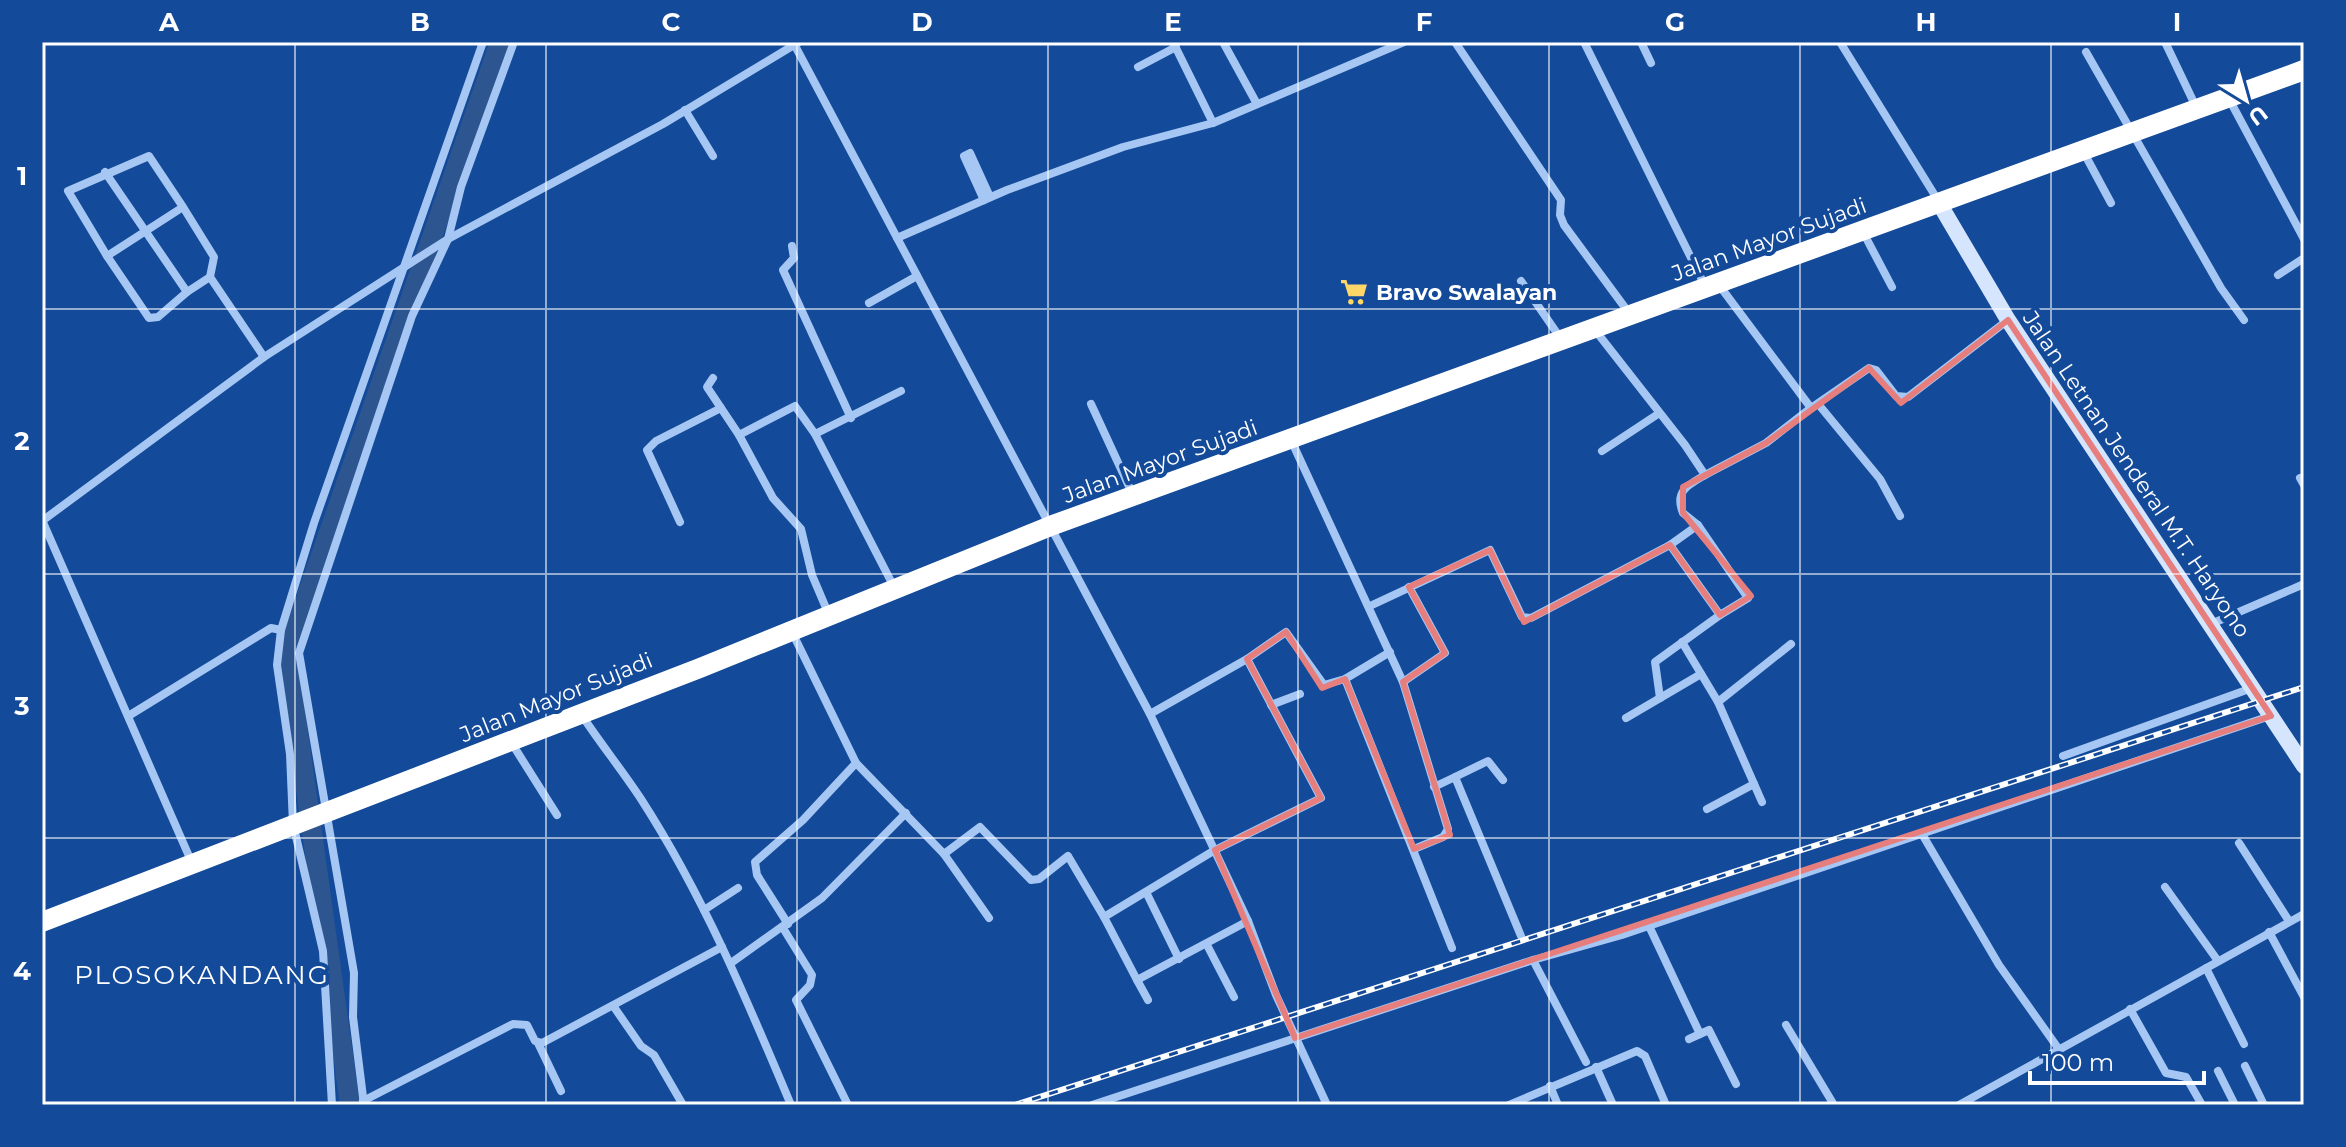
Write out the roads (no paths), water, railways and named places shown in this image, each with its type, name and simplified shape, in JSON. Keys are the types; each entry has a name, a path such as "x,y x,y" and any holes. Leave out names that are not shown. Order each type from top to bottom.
{"highway":[{"name":"Jalan Mayor Sujadi","path":"42,922 325,810 580,714 1053,525 2304,70"}],"main road":[{"name":"Jalan Letnan Jenderal M.T. Haryono","path":"1939,203 2008,320 2304,766"}],"street":[{"path":"332,1105 323,951 296,823 277,665 281,630 314,523 409,264 483,42"},
{"path":"514,42 461,187 445,241 412,316 299,653 354,973 353,1017 363,1103 513,1024 527,1025 561,1091"},
{"path":"1223,42 1257,104"},
{"path":"897,238 987,198 1123,147 1213,123 1404,42"},
{"path":"1455,42 1561,200 1560,215 1564,225 1629,314"},
{"path":"1584,42 1712,286 1880,479 1900,516"},
{"path":"1641,42 1651,63"},
{"path":"1840,42 1939,203"},
{"path":"2165,42 2197,108"},
{"path":"192,864 130,715 42,520 264,357 445,241 685,110 796,43 1150,714 1248,921 1295,1038 1327,1105"},
{"path":"1138,67 1174,44 1213,123"},
{"path":"2086,52 2221,288 2244,320"},
{"path":"2227,96 2304,239"},
{"path":"685,110 713,156"},
{"path":"2083,150 2111,203"},
{"path":"970,153 987,198 964,156 970,153"},
{"path":"210,277 158,317 149,318 68,193 70,187 149,156 214,257 210,277 264,357"},
{"path":"105,172 187,292"},
{"path":"107,256 183,207"},
{"path":"1863,231 1892,287"},
{"path":"792,246 794,258 783,270 851,418"},
{"path":"2278,275 2304,258"},
{"path":"869,303 917,276"},
{"path":"1521,281 1561,339"},
{"path":"1660,698 1655,662 1748,598 1748,593 1698,525 1683,513 1679,495 1683,487 1766,443 1869,368 1876,370 1896,396 1908,397 2008,320"},
{"path":"1593,327 1705,475"},
{"path":"713,378 707,387 739,435 773,498 801,529 812,575 829,616"},
{"path":"815,434 901,391"},
{"path":"1091,404 1133,496"},
{"path":"739,435 795,406 815,434 895,589"},
{"path":"680,522 647,450 656,441 721,408"},
{"path":"1602,451 1658,414"},
{"path":"1291,439 1403,682 1448,834 1414,849"},
{"path":"1370,606 1490,550 1522,617 1531,618 1670,545 1698,525"},
{"path":"1670,545 1720,615"},
{"path":"2211,624 2304,584"},
{"path":"1403,682 1445,653 1409,587"},
{"path":"130,715 271,628 281,630"},
{"path":"791,631 856,763 944,854 989,918"},
{"path":"1150,714 1247,659 1286,632 1320,683 1330,685 1390,652"},
{"path":"1682,642 1718,702 1762,802"},
{"path":"1718,702 1791,644"},
{"path":"1104,917 1215,850 1321,798 1247,659"},
{"path":"1626,718 1701,674"},
{"path":"1345,679 1452,948"},
{"path":"2063,756 2252,688"},
{"path":"1271,705 1300,694"},
{"path":"580,714 640,799 704,910 731,963 791,1105"},
{"path":"1092,1105 1533,960 1649,926 2271,716"},
{"path":"511,741 557,815"},
{"path":"1434,787 1488,761 1503,780"},
{"path":"848,1105 796,1000 810,985 812,975 757,875 755,862 803,820 856,763"},
{"path":"1455,777 1521,936"},
{"path":"1707,809 1754,784"},
{"path":"731,963 822,898 906,813"},
{"path":"944,854 980,827 1031,880 1039,879 1068,856 1148,1000"},
{"path":"1922,834 1999,965 2058,1048"},
{"path":"2239,843 2289,921"},
{"path":"2165,887 2218,961"},
{"path":"704,910 738,888"},
{"path":"1146,892 1179,959"},
{"path":"1959,1105 1978,1101 2058,1048 2304,914"},
{"path":"1137,980 1248,921"},
{"path":"1649,926 1700,1034"},
{"path":"2269,932 2304,997"},
{"path":"1207,945 1234,997"},
{"path":"538,1043 614,1007 722,947"},
{"path":"1533,960 1586,1062"},
{"path":"2206,968 2244,1044"},
{"path":"614,1007 641,1046 654,1055 683,1105"},
{"path":"2130,1009 2166,1073 2186,1077 2202,1105"},
{"path":"1786,1025 1834,1105"},
{"path":"1689,1039 1709,1030 1736,1084"},
{"path":"1509,1105 1637,1051 1642,1052 1666,1105"},
{"path":"2245,1066 2264,1105"},
{"path":"1596,1067 1613,1105"},
{"path":"2218,1071 2235,1105"},
{"path":"1550,1086 1558,1105"}],"waterway":[{"path":"350,1105 287,653 500,42"}],"railway":[{"path":"1015,1105 2304,687"}],"place":[{"name":"Bravo Swalayan","path":"1354,292"}],"district":[{"name":"PLOSOKANDANG","path":"202,975"}]}
